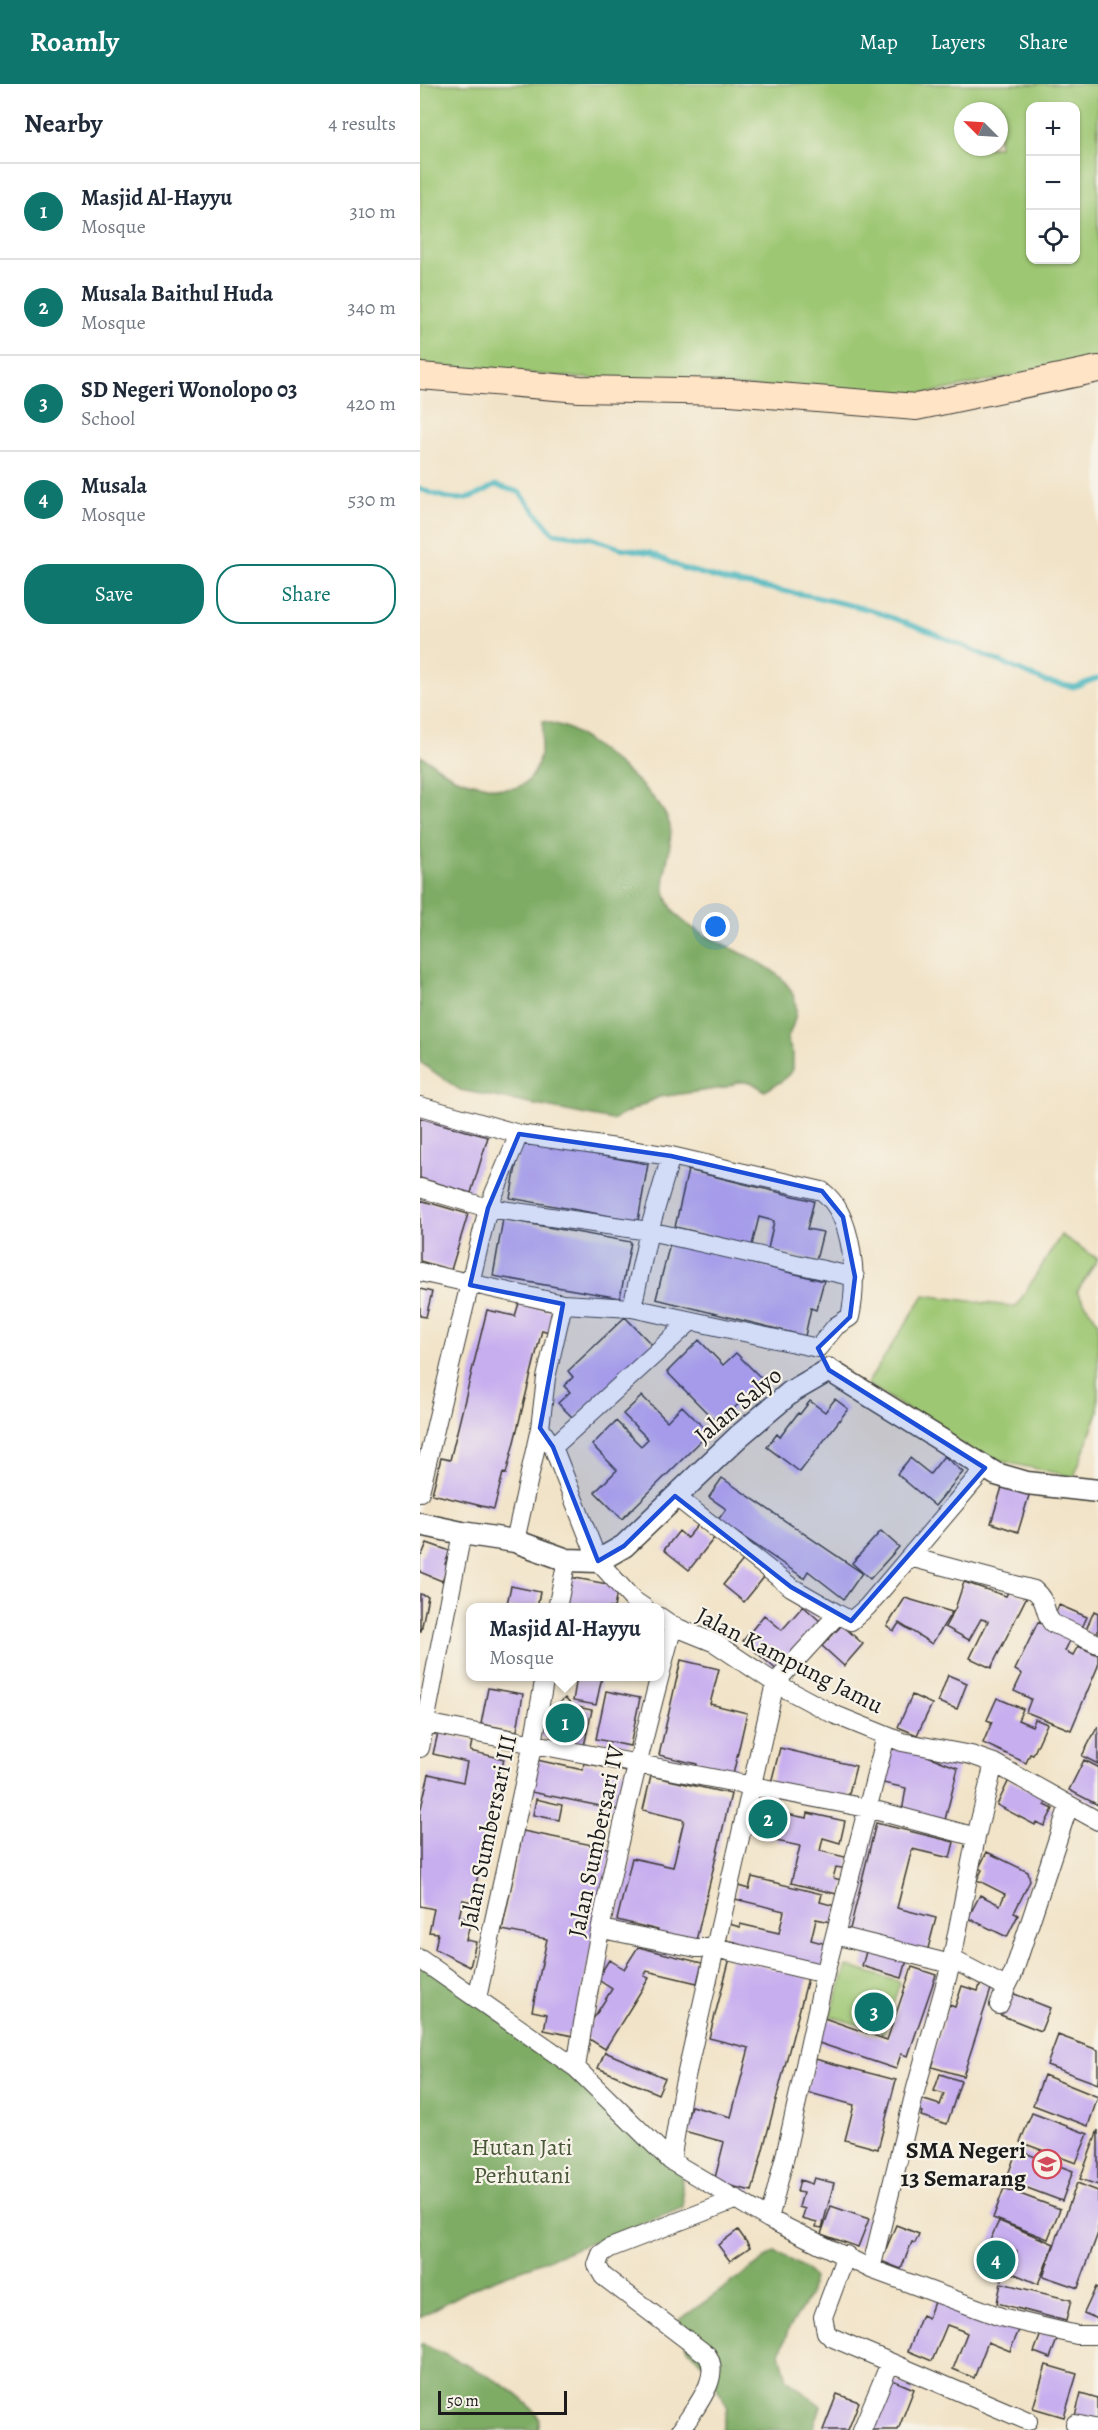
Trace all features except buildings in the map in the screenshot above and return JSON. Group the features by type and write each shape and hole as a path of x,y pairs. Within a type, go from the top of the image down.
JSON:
{"main road":[{"path":"420,376 580,389 730,392 916,406 1098,369"}],"street":[{"path":"420,1106 519,1134 671,1156 822,1191 832,1199 843,1217 855,1277 855,1296 850,1317 836,1326 818,1348"},
{"path":"420,1491 488,1208 519,1134"},
{"path":"632,1308 649,1231 671,1156"},
{"path":"420,1188 488,1208 649,1231 855,1277"},
{"path":"420,1272 563,1304 632,1308 818,1348"},
{"path":"515,1540 540,1428 546,1378 563,1304"},
{"path":"553,1447 691,1321"},
{"path":"818,1348 829,1370 985,1468 1027,1483 1098,1491"},
{"name":"Jalan Salyo","path":"598,1561 624,1546 675,1496 791,1392 829,1370"},
{"path":"540,1428 553,1447 598,1561 638,1603"},
{"path":"675,1496 791,1587 851,1621 867,1607 985,1468"},
{"path":"420,1524 462,1533 515,1540 567,1560 598,1561"},
{"path":"420,1748 422,1722 462,1533"},
{"path":"910,1557 1035,1590 1044,1598 1048,1617 1052,1623 1098,1644"},
{"path":"558,1603 567,1560"},
{"path":"671,2161 682,2094 775,1683 838,1614"},
{"name":"Jalan Kampung Jamu","path":"666,1622 715,1643 775,1683 833,1714 902,1742 971,1755 994,1763 1098,1821"},
{"name":"Jalan Sumbersari III","path":"477,1998 533,1743 544,1681"},
{"name":"Jalan Sumbersari IV","path":"576,2068 584,2013 654,1681"},
{"path":"422,1722 636,1764 753,1784 867,1808 976,1838"},
{"path":"769,2218 786,2152 825,1974 886,1736"},
{"path":"871,2269 916,2088 951,1962 994,1763"},
{"path":"835,1935 951,1962 1007,1988 1069,1805"},
{"path":"602,1929 696,1948 715,1948 825,1974"},
{"path":"420,1959 576,2068 671,2161 769,2218 871,2269 1001,2317 1077,2335 1098,2336"},
{"path":"681,2430 705,2390 712,2372 712,2362 707,2355 603,2276 597,2265 601,2254 610,2248 737,2199"},
{"path":"846,2255 823,2317 826,2332 831,2337 1028,2421"},
{"path":"862,2430 890,2363"},
{"path":"1075,2424 1098,2429"}],"highlighted area":[{"path":"519,1134 671,1156 822,1191 843,1217 855,1277 850,1317 818,1348 829,1370 985,1468 851,1621 791,1587 675,1496 624,1546 598,1561 553,1447 540,1428 563,1304 470,1285 488,1208"}],"green space":[{"path":"420,84 1098,84 1098,359 915,396 580,378 420,365"},
{"path":"543,721 556,724 581,736 611,758 642,786 665,814 670,826 671,838 664,881 665,892 676,914 689,926 765,966 781,978 792,992 796,1013 787,1040 793,1054 793,1070 782,1081 765,1091 751,1082 738,1082 724,1088 659,1097 612,1120 460,1090 420,1062 420,756 459,779 501,789 515,788 525,783 538,764"},
{"path":"1061,1235 1098,1259 1077,1292 1098,1322 1098,1412 1074,1477 982,1457 867,1384 924,1295 1016,1307"},
{"name":"Hutan Jati Perhutani","path":"420,1951 453,1968 681,2163 683,2208 477,2286 420,2317"},
{"path":"847,1966 900,1982 884,2033 830,2016"},
{"path":"775,2252 806,2269 813,2278 809,2297 789,2328 780,2353 787,2379 821,2406 813,2430 722,2430 728,2408 705,2366 686,2346 679,2320"},
{"path":"420,2343 486,2375 518,2395 540,2420 538,2430 420,2430"}],"waterway":[{"path":"420,489 458,499 475,496 495,485 519,492 553,533 592,538 620,548 651,553 682,568 727,581 811,596 871,610 928,631 1047,682 1074,687 1098,678"}],"place":[{"name":"Masjid Al-Hayyu","path":"565,1723"},
{"name":"Musala Baithul Huda","path":"768,1819"},
{"name":"SD Negeri Wonolopo 03","path":"874,2012"},
{"name":"SMA Negeri 13 Semarang","path":"1047,2164"},
{"name":"Musala","path":"996,2260"}]}
